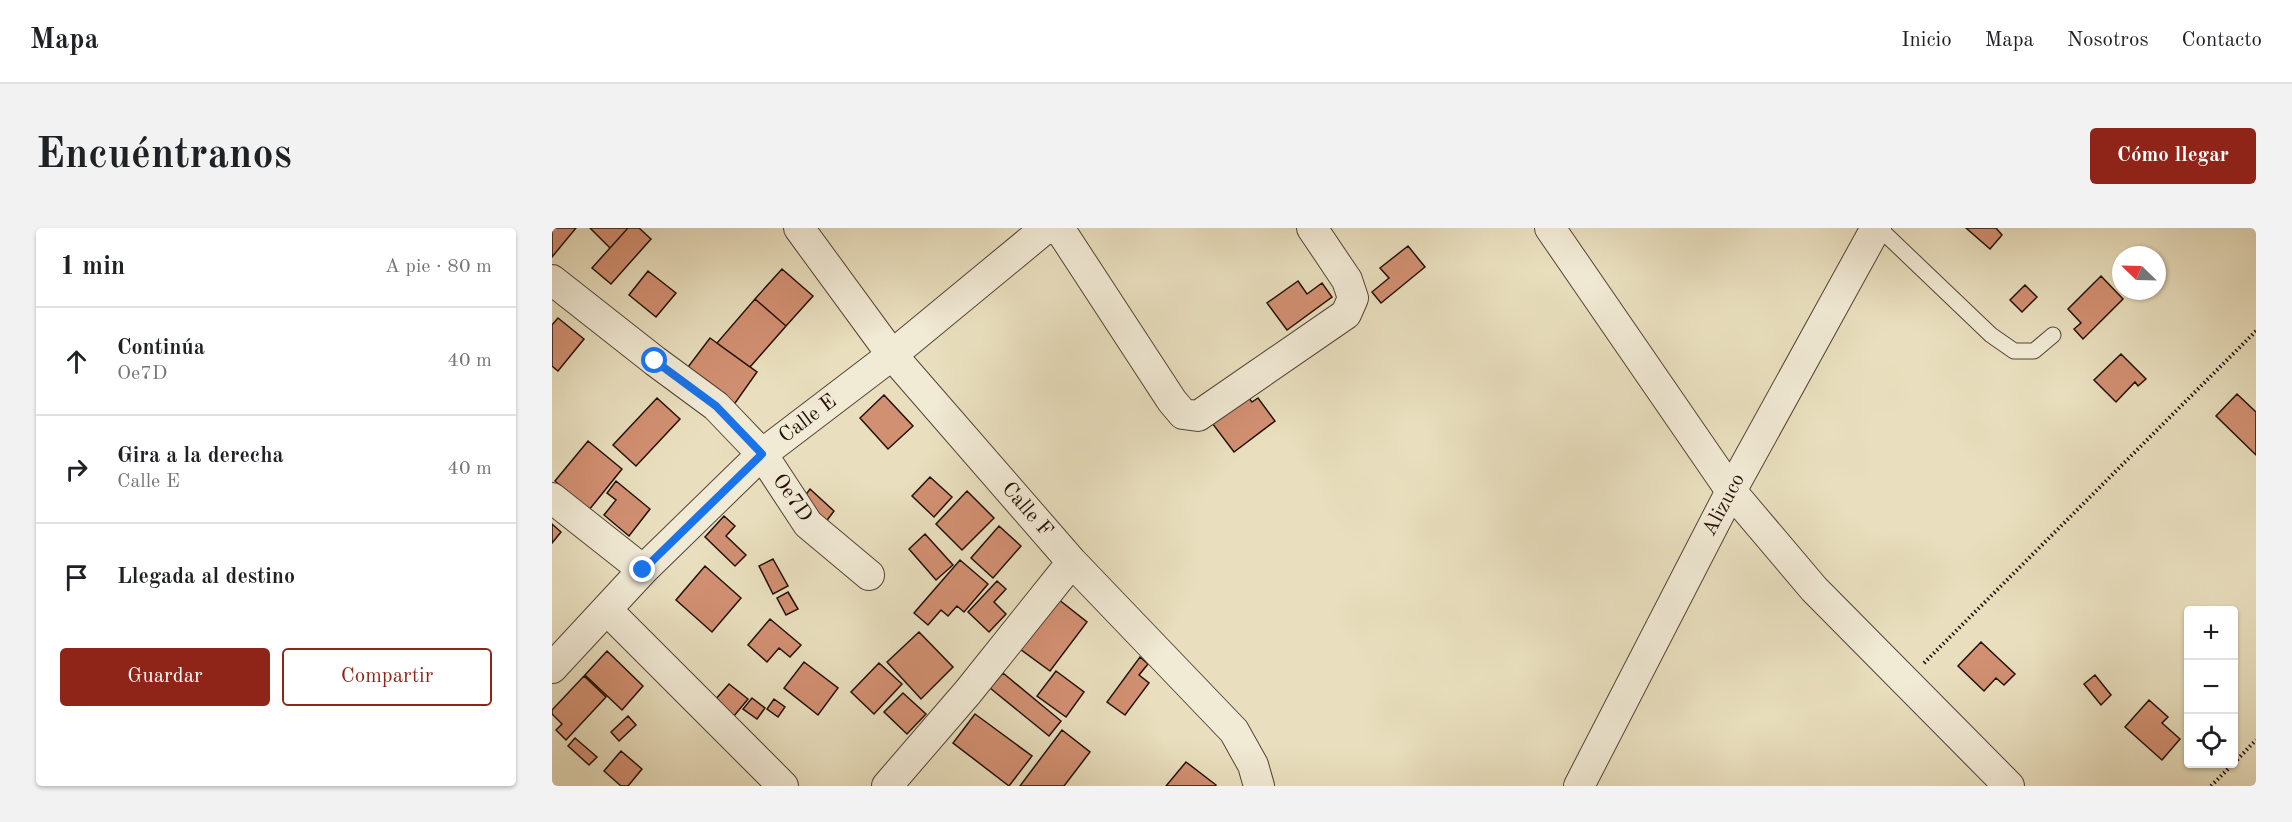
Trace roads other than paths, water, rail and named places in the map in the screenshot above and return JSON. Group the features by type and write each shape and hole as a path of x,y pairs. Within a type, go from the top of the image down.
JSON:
{"street":[{"name":"Calle F","path":"799,228 892,354 1072,562 1234,731 1254,765 1259,786"},
{"name":"Calle E","path":"552,669 643,570 762,454 892,354 1046,228"},
{"path":"1059,228 1172,401 1183,414 1198,416 1346,314 1353,298 1347,280 1312,228"},
{"path":"1550,228 1731,491 1815,589 2009,786"},
{"name":"Alizuco","path":"1590,781 1731,491 1878,228"},
{"name":"Oe7D","path":"552,280 716,406 762,454 808,524 869,575"},
{"path":"552,498 643,570"},
{"path":"887,786 968,692 1072,562"},
{"path":"607,610 783,786"}],"lane":[{"path":"1878,228 1991,334 2013,351 2034,351 2053,334"}]}
